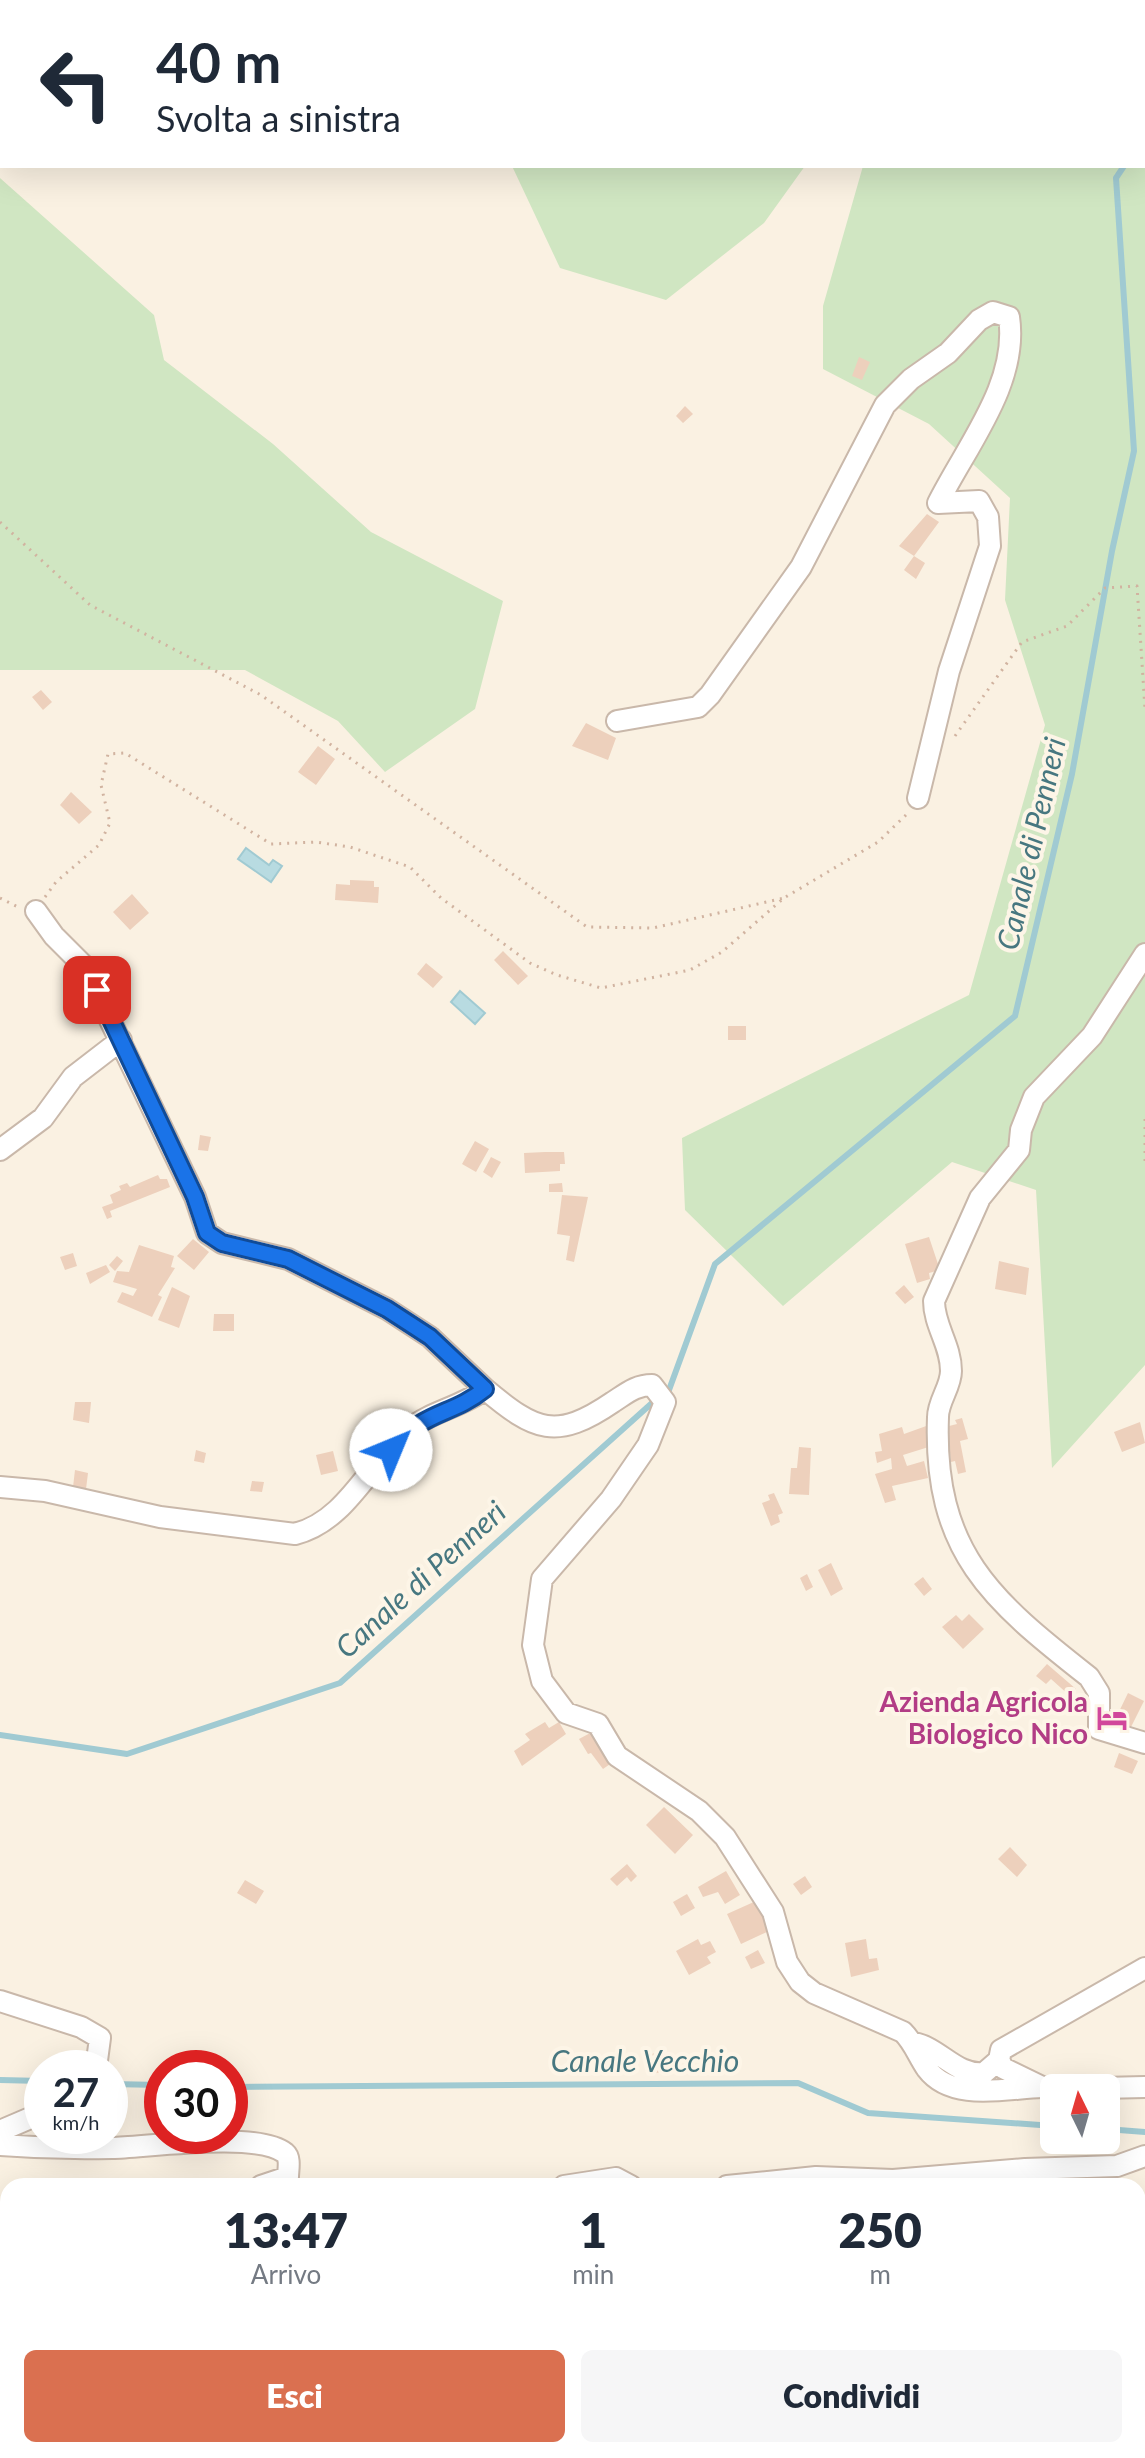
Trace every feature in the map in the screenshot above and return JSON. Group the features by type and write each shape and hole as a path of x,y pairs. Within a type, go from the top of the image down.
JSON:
{"street":[{"path":"617,721 698,707 710,695 801,567 885,405 911,379 948,353 979,320 993,312 1009,317 1012,338 1006,373 938,503 979,501 988,517 990,546 949,671 918,798"},
{"path":"36,911 54,936 84,966 195,1197 207,1233 222,1243 288,1259 387,1309 430,1337 522,1420 542,1427 572,1424 593,1416 639,1385 652,1385 665,1402 648,1445 611,1499 542,1579 533,1645 542,1681 566,1713 598,1724 617,1756 699,1811 725,1837 773,1912 787,1962 800,1982 814,1993 903,2032 914,2043 928,2070 960,2090 1040,2088"},
{"path":"1145,954 1092,1036 1034,1097 1021,1130 1019,1150 980,1198 934,1301 934,1316 951,1358 951,1377 937,1415 940,1486 967,1555 998,1602 1089,1677 1099,1693 1099,1729 1145,1743"},
{"path":"0,1150 43,1118 73,1077 121,1040"},
{"path":"0,1487 45,1491 160,1517 295,1534 315,1529 361,1486 406,1432 425,1417 474,1398 485,1389"},
{"path":"914,2043 974,2074 984,2073 999,2060 1001,2050 1145,1968"},
{"path":"0,2001 81,2027 100,2038 98,2050"},
{"path":"999,2060 1003,2068 1040,2084"},
{"path":"1120,2088 1145,2087"},
{"path":"0,2131 24,2121"},
{"path":"0,2145 117,2148 218,2141 258,2144 284,2152 288,2158 288,2177 285,2178"},
{"path":"917,2178 1025,2169 1117,2166 1145,2156"},
{"path":"806,2178 842,2178"}],"path":[{"path":"0,522 90,605 261,695 587,927 653,928 784,898"},
{"path":"951,741 1022,642 1067,626 1105,588 1137,586 1145,709"},
{"path":"0,898 9,904 36,911 56,882 99,845 110,823 101,785 108,754 125,753 271,844 316,842 350,847 410,867 441,898 530,963 601,988 690,970 722,952 784,898 878,842 918,798"},
{"path":"1145,1119 1145,1161"}],"green space":[{"path":"513,168 804,168 764,223 666,300 560,268"},
{"path":"862,168 1145,168 1145,1365 1052,1468 1036,1190 952,1162 783,1306 685,1210 682,1138 969,995 1045,725 1005,600 1010,498 929,424 823,369 823,306"},
{"path":"0,178 154,315 164,360 273,444 371,532 503,601 475,709 385,772 338,721 245,670 0,670"}],"water":[{"path":"246,848 269,865 273,860 282,866 271,882 238,859"},
{"path":"460,991 485,1013 475,1024 451,1002"}],"building":[{"path":"859,357 870,362 862,380 852,376"},
{"path":"685,406 693,414 683,423 676,416"},
{"path":"927,514 939,522 914,556 899,546"},
{"path":"914,556 925,563 916,579 904,570"},
{"path":"41,690 52,702 43,710 32,697"},
{"path":"586,723 616,738 608,760 572,746"},
{"path":"318,746 335,759 316,785 298,772"},
{"path":"71,792 92,812 79,824 60,805"},
{"path":"350,880 374,881 374,887 379,887 378,903 335,900 336,884 350,885"},
{"path":"132,894 149,913 130,930 113,912"},
{"path":"503,951 528,976 518,985 494,960"},
{"path":"426,963 443,977 433,988 417,974"},
{"path":"728,1026 746,1026 746,1040 728,1040"},
{"path":"200,1135 211,1137 208,1151 198,1150"},
{"path":"475,1141 489,1149 476,1172 462,1164"},
{"path":"564,1152 565,1164 560,1164 560,1171 525,1173 524,1153"},
{"path":"491,1157 501,1162 492,1178 483,1172"},
{"path":"158,1175 160,1179 167,1179 170,1187 110,1211 112,1217 107,1219 102,1207 113,1203 110,1195 121,1190 119,1186 127,1183 130,1187"},
{"path":"562,1183 563,1192 549,1192 549,1184"},
{"path":"562,1195 588,1197 574,1262 566,1260 570,1236 557,1234"},
{"path":"929,1237 940,1270 929,1273 930,1279 917,1283 905,1244"},
{"path":"193,1239 209,1252 194,1270 177,1256"},
{"path":"139,1245 174,1256 171,1267 175,1268 158,1295 162,1297 152,1317 117,1302 122,1292 133,1296 137,1289 113,1282 117,1271 129,1272"},
{"path":"73,1253 77,1266 65,1270 60,1257"},
{"path":"117,1256 123,1261 115,1271 109,1265"},
{"path":"999,1261 1029,1268 1026,1295 995,1289"},
{"path":"106,1265 110,1272 90,1284 86,1273"},
{"path":"904,1285 914,1297 905,1304 895,1293"},
{"path":"172,1287 190,1296 179,1328 158,1320"},
{"path":"214,1314 234,1314 234,1331 213,1331"},
{"path":"75,1402 91,1402 89,1423 73,1420"},
{"path":"962,1418 968,1439 960,1441 966,1472 958,1474 950,1453 946,1455 941,1428 957,1424 955,1420"},
{"path":"1140,1422 1145,1443 1122,1452 1114,1432"},
{"path":"929,1425 935,1445 903,1455 907,1466 924,1461 928,1478 892,1486 896,1500 885,1503 875,1474 892,1469 891,1458 877,1463 875,1452 882,1451 879,1434 902,1427 904,1434"},
{"path":"366,1437 369,1449 358,1452 354,1441"},
{"path":"799,1447 811,1448 809,1495 789,1494 791,1468 797,1468"},
{"path":"196,1450 206,1453 204,1463 194,1461"},
{"path":"333,1451 338,1471 321,1475 316,1455"},
{"path":"75,1470 88,1473 86,1489 73,1487"},
{"path":"252,1481 264,1482 262,1492 250,1491"},
{"path":"774,1493 783,1513 778,1515 780,1522 771,1526 762,1503 770,1500 768,1495"},
{"path":"831,1563 843,1589 831,1596 818,1570"},
{"path":"807,1574 813,1587 806,1591 800,1578"},
{"path":"923,1577 932,1589 924,1596 914,1584"},
{"path":"969,1614 984,1629 963,1649 942,1627 956,1615 962,1621"},
{"path":"1047,1664 1076,1689 1070,1696 1051,1679 1046,1684 1036,1676"},
{"path":"1128,1693 1144,1701 1128,1733 1112,1726"},
{"path":"545,1722 549,1728 559,1722 566,1734 522,1766 514,1751 530,1740 525,1734"},
{"path":"594,1731 613,1762 603,1769 579,1739"},
{"path":"1119,1753 1138,1761 1132,1774 1114,1767"},
{"path":"664,1807 693,1835 675,1854 646,1825"},
{"path":"1010,1847 1027,1865 1017,1877 998,1859"},
{"path":"627,1864 637,1876 631,1882 627,1877 617,1886 610,1879"},
{"path":"726,1871 740,1895 725,1904 718,1892 703,1897 698,1887"},
{"path":"805,1876 812,1887 801,1895 793,1884"},
{"path":"245,1880 264,1891 256,1904 237,1893"},
{"path":"687,1894 695,1908 681,1916 673,1902"},
{"path":"756,1901 769,1931 741,1944 727,1914"},
{"path":"698,1939 701,1945 710,1941 716,1952 707,1957 711,1963 689,1975 676,1951"},
{"path":"866,1939 869,1959 877,1958 879,1970 851,1977 845,1943"},
{"path":"758,1950 765,1963 751,1969 745,1957"},
{"path":"655,2053 661,2072 652,2074 646,2056"}],"waterway":[{"name":"Canale di Penneri","path":"669,1390 715,1264 1015,1016 1072,774 1112,551 1134,451 1116,178 1123,168"},
{"name":"Canale di Penneri","path":"0,1735 127,1754 340,1683 652,1403"},
{"name":"Canale Vecchio","path":"0,2080 24,2081"},
{"name":"Canale Vecchio","path":"248,2087 798,2083 868,2113 1040,2125"},
{"name":"Canale Vecchio","path":"128,2084 144,2085"},
{"name":"Canale Vecchio","path":"1120,2130 1145,2132"}],"place":[{"name":"Azienda Agricola Biologico Nico","path":"1112,1718"}],"route":[{"path":"97,990 195,1197 207,1233 222,1243 288,1259 387,1309 430,1337 485,1389 474,1398 425,1417 406,1432 391,1450"}]}
